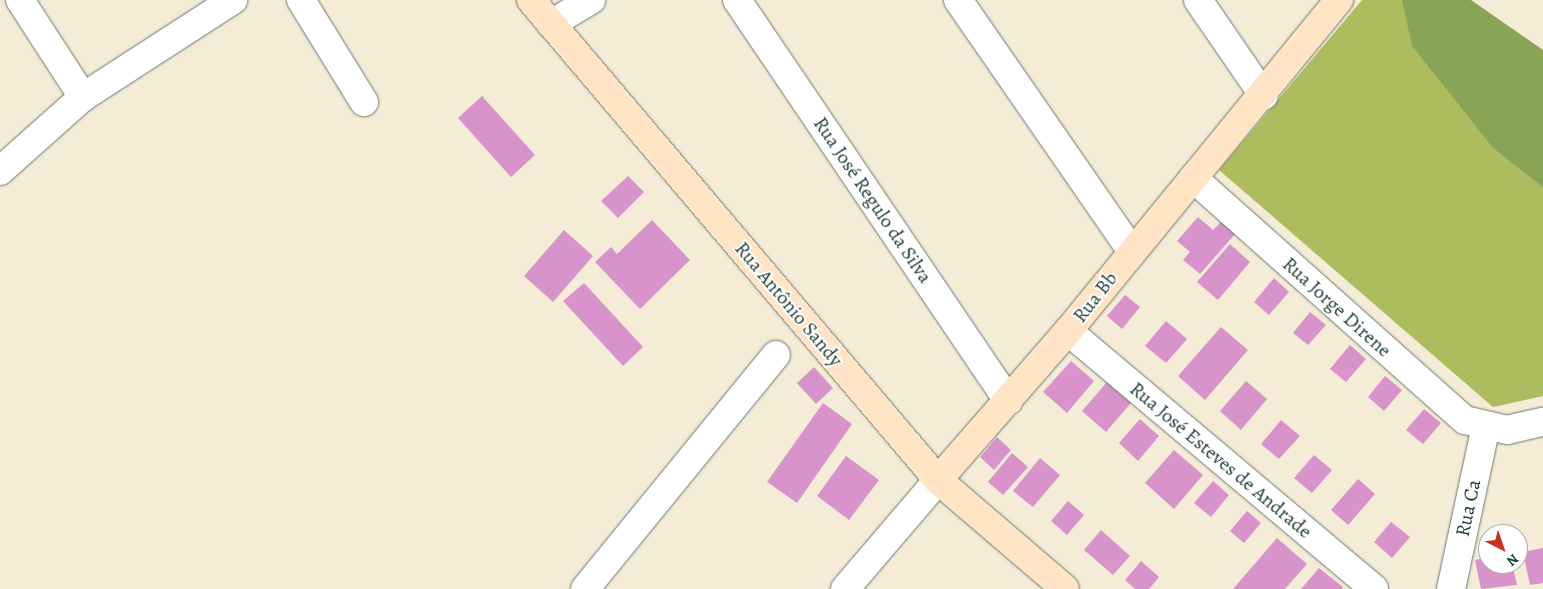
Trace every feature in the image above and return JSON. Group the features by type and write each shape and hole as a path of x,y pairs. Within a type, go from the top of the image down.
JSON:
{"street":[{"path":"20,0 84,97"},
{"path":"0,171 84,97 232,0"},
{"path":"301,0 364,102"},
{"name":"Rua Antônio Sandy","path":"531,0 938,480 1065,589"},
{"path":"552,24 591,0"},
{"name":"Rua José Regulo da Silva","path":"737,0 1008,401"},
{"path":"958,0 1131,250"},
{"path":"1198,0 1264,96"},
{"name":"Rua Bb","path":"845,589 1068,331 1131,250 1264,96 1339,0"},
{"name":"Rua Jorge Direne","path":"1194,178 1465,420 1507,430 1543,422"},
{"name":"Rua José Esteves de Andrade","path":"1068,331 1374,589"},
{"path":"585,589 776,355"},
{"name":"Rua Ca","path":"1450,589 1486,426"}],"green space":[{"path":"1362,0 1402,0 1494,149 1543,188 1543,396 1493,407 1219,170"},
{"path":"1402,0 1471,0 1543,50 1543,188 1494,149 1412,46"}],"building":[{"path":"482,96 535,155 511,177 458,118"},
{"path":"628,176 644,192 618,218 601,201"},
{"path":"1198,217 1213,230 1221,222 1235,234 1200,274 1183,260 1190,252 1177,241"},
{"path":"652,220 690,260 640,309 595,262 611,247 617,254"},
{"path":"564,230 593,256 553,302 524,276"},
{"path":"1230,244 1250,262 1218,300 1197,282"},
{"path":"1274,278 1289,292 1269,315 1254,302"},
{"path":"584,283 643,347 623,366 563,301"},
{"path":"1125,295 1140,307 1122,329 1107,316"},
{"path":"1310,312 1326,325 1308,345 1293,333"},
{"path":"1166,321 1187,339 1166,363 1145,346"},
{"path":"1221,327 1248,350 1205,400 1178,376"},
{"path":"1350,345 1366,359 1346,382 1330,369"},
{"path":"1071,361 1094,381 1067,413 1043,392"},
{"path":"814,367 833,388 816,404 797,383"},
{"path":"1385,376 1402,390 1384,411 1368,397"},
{"path":"1246,381 1267,399 1241,430 1220,411"},
{"path":"1107,382 1131,403 1106,432 1082,411"},
{"path":"823,403 852,424 797,503 767,482"},
{"path":"1424,409 1441,423 1423,444 1406,430"},
{"path":"1140,419 1159,436 1138,461 1119,443"},
{"path":"1281,420 1300,436 1279,459 1261,444"},
{"path":"997,437 1011,450 994,470 980,457"},
{"path":"1174,450 1203,475 1174,509 1145,483"},
{"path":"1012,453 1028,467 1003,495 988,482"},
{"path":"1314,455 1332,470 1312,493 1294,478"},
{"path":"846,456 879,480 849,520 817,496"},
{"path":"1040,458 1060,475 1033,507 1013,491"},
{"path":"1358,479 1375,494 1348,525 1331,510"},
{"path":"1213,481 1229,495 1211,517 1194,503"},
{"path":"1068,501 1084,515 1067,535 1051,521"},
{"path":"1247,511 1261,523 1244,543 1230,531"},
{"path":"1391,522 1410,537 1392,558 1374,542"},
{"path":"1101,530 1130,556 1113,575 1084,550"},
{"path":"1277,538 1307,564 1285,589 1233,589"},
{"path":"1543,548 1543,583 1530,585 1528,574 1528,551"},
{"path":"1478,559 1478,574 1514,574 1517,585 1481,589 1475,560"},
{"path":"1141,561 1159,577 1149,589 1135,589 1125,580"},
{"path":"1319,568 1343,587 1342,589 1301,589"}]}
